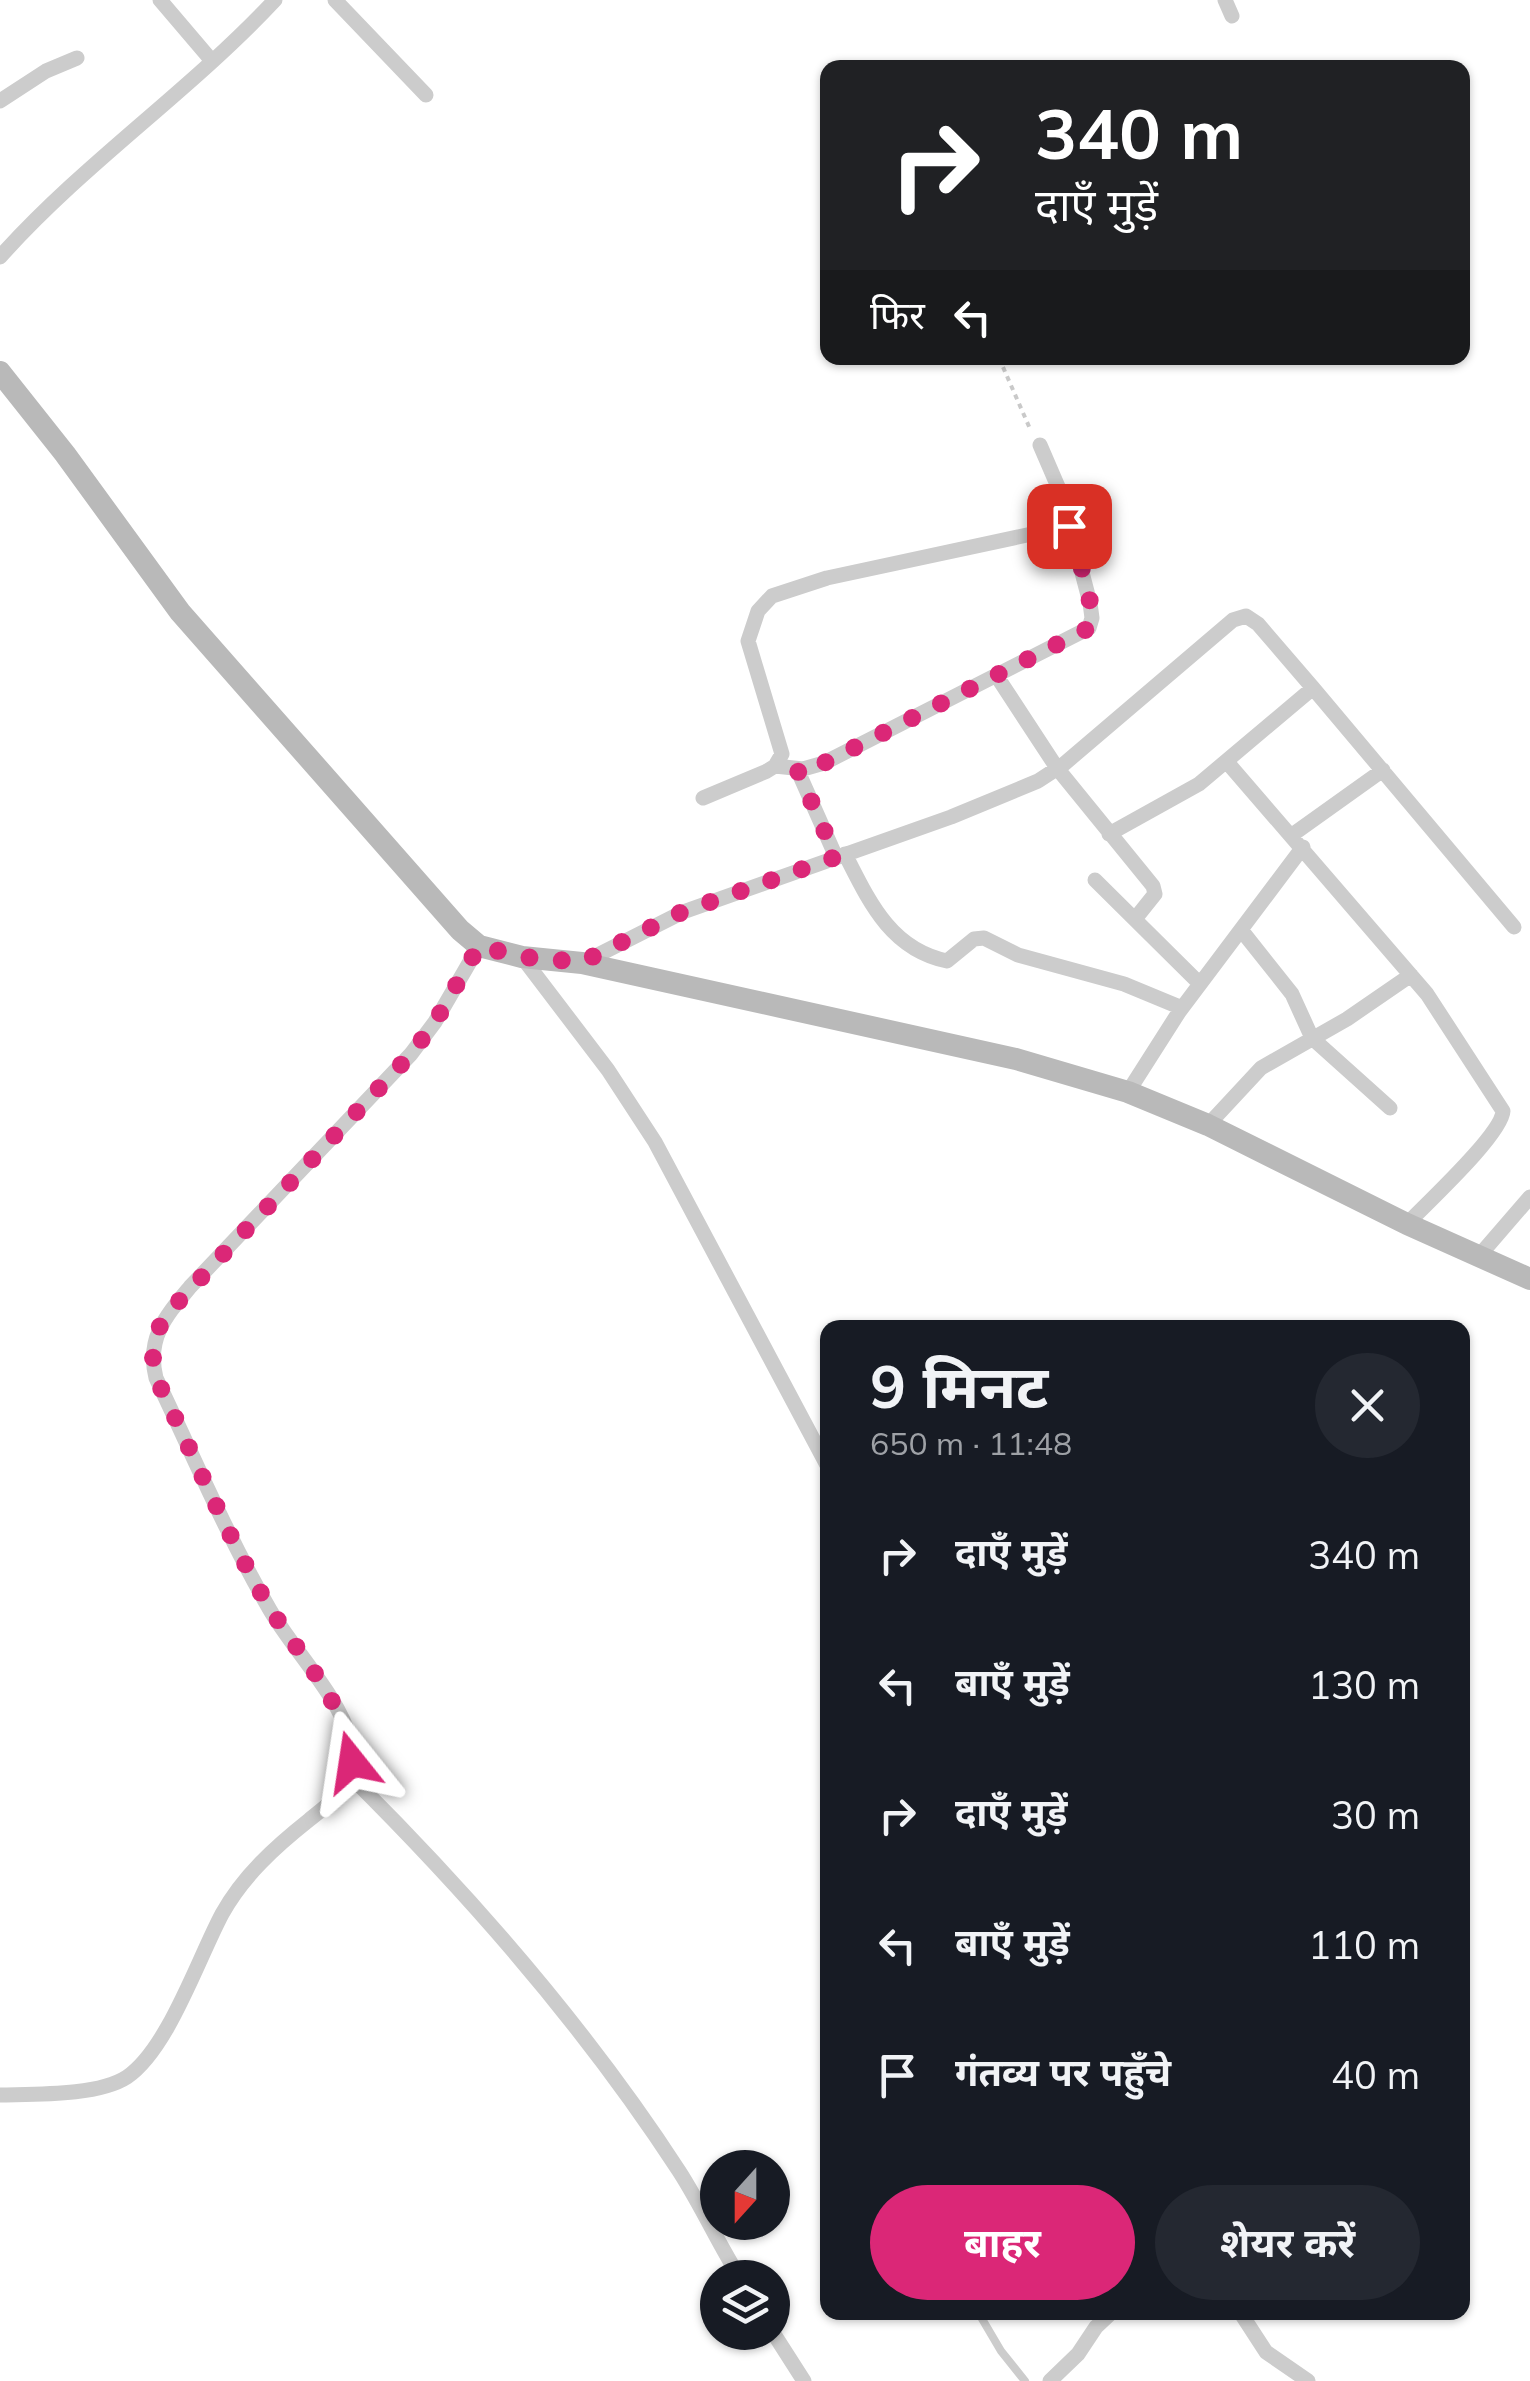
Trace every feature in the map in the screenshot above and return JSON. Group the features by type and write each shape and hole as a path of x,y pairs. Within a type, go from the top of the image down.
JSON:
{"street":[{"path":"160,0 212,61"},
{"path":"0,257 51,202 276,0"},
{"path":"335,0 426,95"},
{"path":"1224,0 1232,16"},
{"path":"0,102 46,71 77,58"},
{"path":"0,372 180,612 460,930 479,946 522,957 582,962 1016,1059 1128,1092 1208,1125 1530,1280"},
{"path":"704,798 775,766 797,769 824,763 1078,635 1092,623 1090,602 1054,474 1040,445"},
{"path":"775,766 782,746 748,640 758,611 772,596 828,578 1069,526"},
{"path":"582,962 682,912 1038,781 1240,616 1252,618 1258,624 1514,927"},
{"path":"996,675 1057,768 1155,890 1134,920"},
{"path":"1109,834 1176,798 1227,762 1313,688"},
{"path":"1227,762 1428,994 1500,1104 1504,1115 1488,1140 1407,1224"},
{"path":"797,769 840,855 885,926 910,946 947,962 974,938 984,938 1018,955 1110,980 1182,1008"},
{"path":"1128,1092 1182,1008 1242,931 1297,841 1383,770"},
{"path":"1095,880 1200,984"},
{"path":"1242,931 1292,994 1312,1038 1390,1108"},
{"path":"0,2095 95,2088 129,2076 160,2040 238,1888 261,1861 340,1796 350,1776 350,1739 340,1715 249,1572 156,1378 152,1346 165,1316 411,1054 435,1022 479,946"},
{"path":"522,957 608,1070 663,1154 820,1452"},
{"path":"1208,1125 1262,1068 1411,975"},
{"path":"1479,1256 1530,1197"},
{"path":"350,1776 454,1883 611,2075 680,2172 730,2260"},
{"path":"1050,2381 1078,2354 1103,2320"},
{"path":"1245,2320 1266,2352 1308,2381"},
{"path":"784,2350 804,2381"}],"lane":[{"path":"983,2320 1025,2381"}],"path":[{"path":"1001,365 1040,445"}],"route":[{"path":"352,1762 350,1739 340,1715 249,1572 156,1378 152,1346 165,1316 411,1054 435,1022 479,946 522,957 582,962 682,912 836,857 797,769 814,768 1089,628 1090,602 1069,526"}]}
